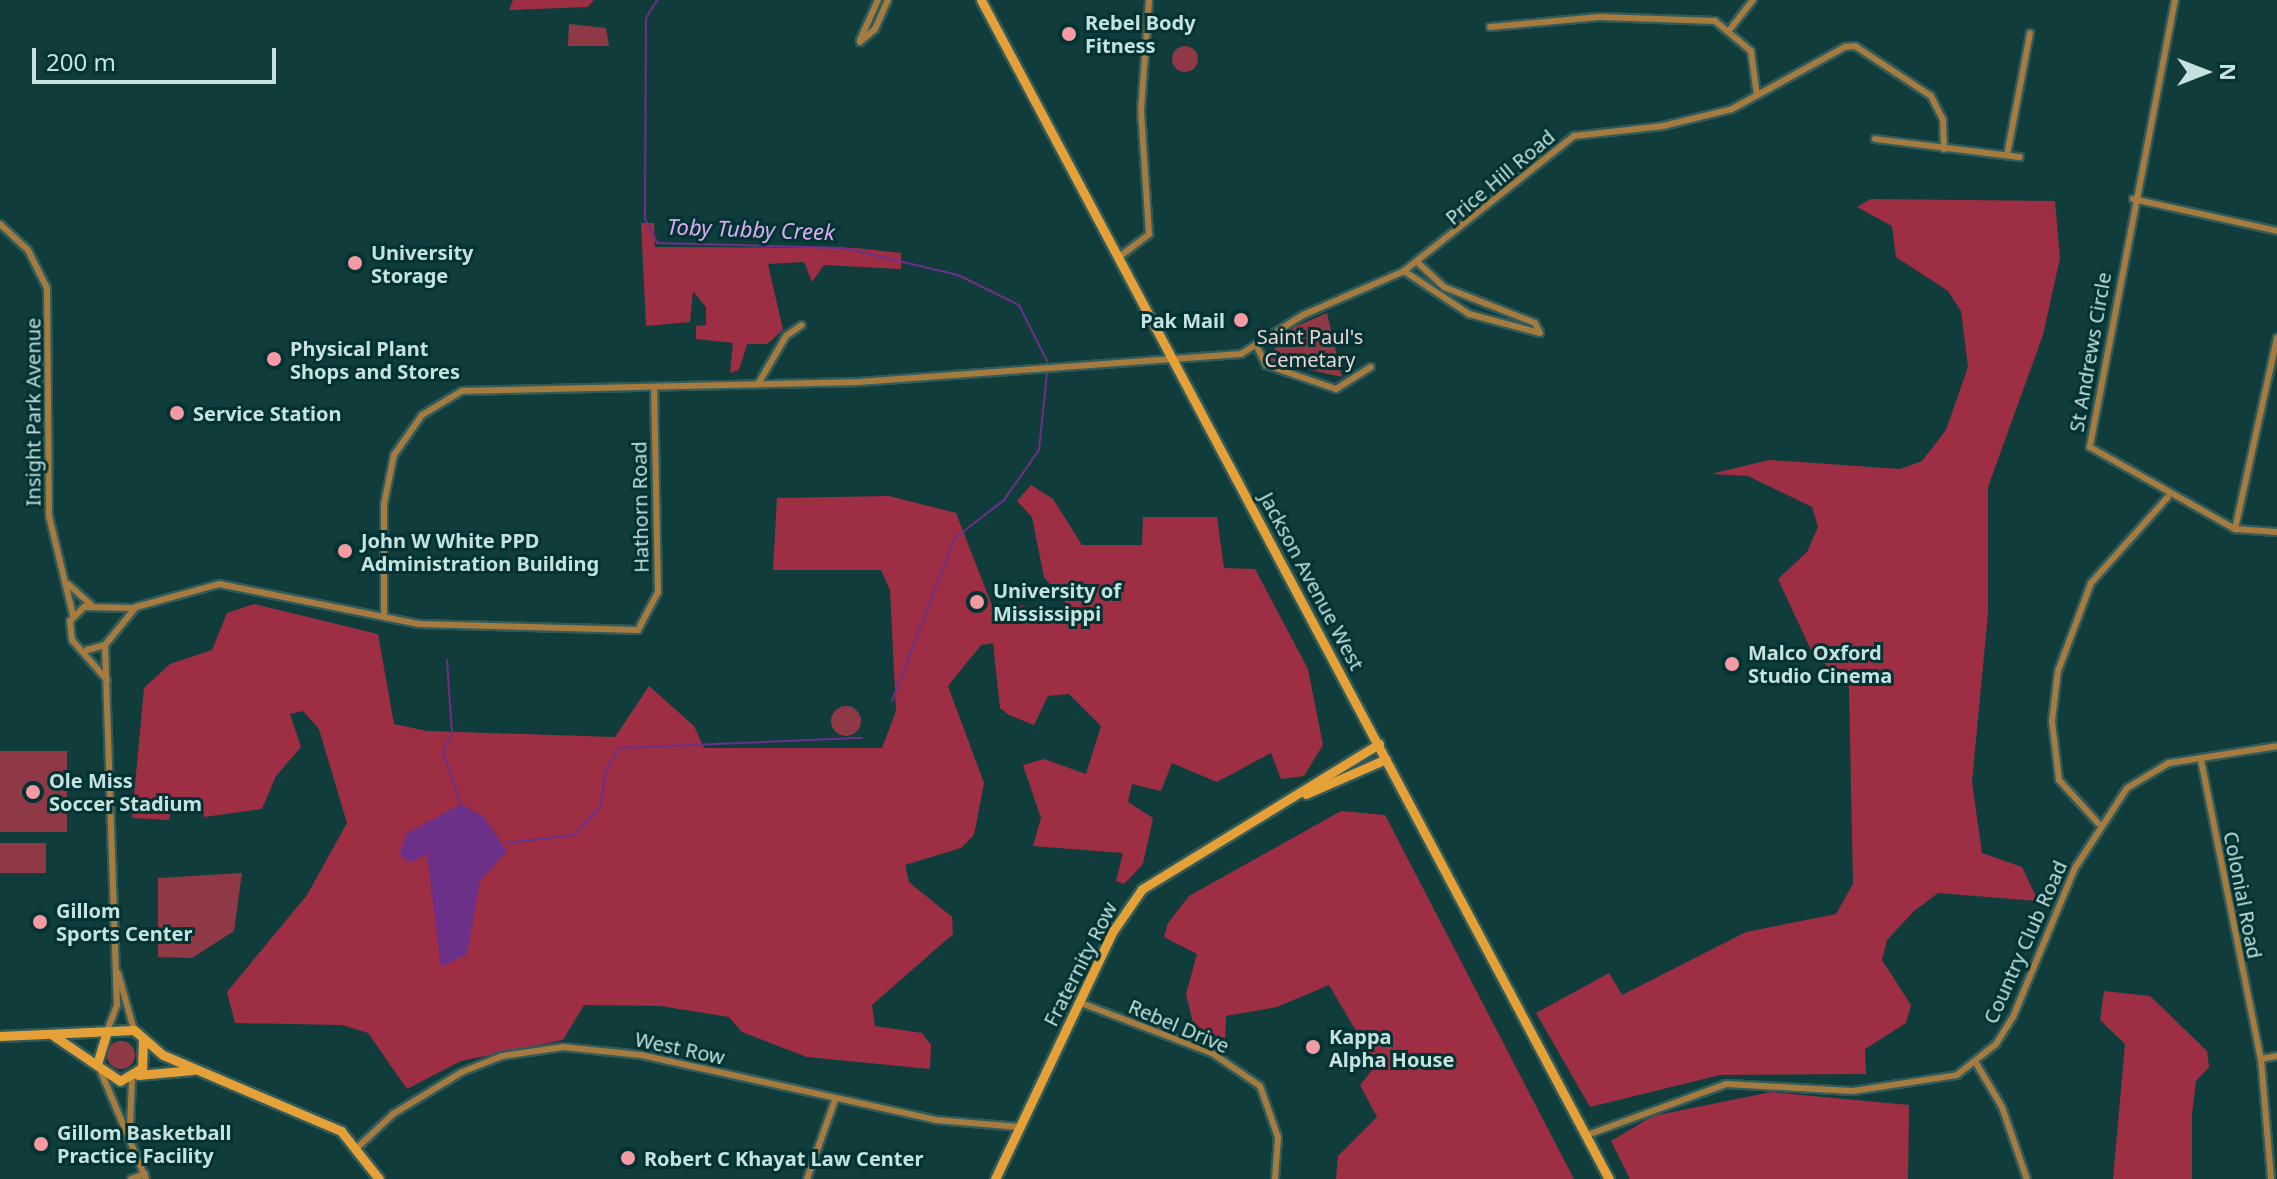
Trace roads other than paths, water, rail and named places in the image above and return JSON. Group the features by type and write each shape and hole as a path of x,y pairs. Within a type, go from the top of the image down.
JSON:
{"street":[{"path":"878,0 860,42 875,29 888,0"},
{"name":"Jackson Avenue West","path":"981,0 1609,1179"},
{"path":"1119,257 1149,234 1141,91 1149,0"},
{"path":"1731,28 1753,0"},
{"name":"St Andrews Circle","path":"2175,0 2133,199 2090,447 2168,497 2235,529"},
{"path":"1490,27 1632,17 1731,28 1751,51 1757,96"},
{"path":"2007,155 2030,33"},
{"name":"Price Hill Road","path":"1175,363 1258,349 1303,315 1404,271 1574,136 1680,123 1757,96 1855,46 1931,96 1943,120 1944,149"},
{"path":"1875,139 2020,157"},
{"path":"2133,199 2277,231"},
{"name":"Insight Park Avenue","path":"0,224 28,250 47,288 49,516 73,615"},
{"path":"1404,271 1469,314 1540,333 1535,323 1444,287 1417,262"},
{"path":"758,384 786,336 802,325"},
{"path":"2277,338 2235,529 2277,532"},
{"path":"1258,349 1266,365 1336,389 1371,367"},
{"path":"384,616 387,477 422,415 462,391 488,386 758,384 1175,363"},
{"name":"Hathorn Road","path":"91,605 104,610 136,607 200,585 232,583 384,616 456,628 638,630 658,592 654,387"},
{"path":"2098,823 2059,780 2052,721 2058,671 2091,583 2168,497"},
{"path":"66,581 91,605 73,615 69,634 87,650 107,681"},
{"name":"Hathorn Road","path":"107,1031 117,1005 105,645 113,627 136,607"},
{"path":"104,610 113,627"},
{"path":"87,650 105,645"},
{"name":"Fraternity Row","path":"995,1179 1081,1003 1142,889 1299,796 1379,744"},
{"name":"Country Club Road","path":"1587,1135 1726,1084 1896,1089 1936,1082 1976,1063 2013,1017 2098,823 2145,772 2277,746"},
{"name":"Fraternity Row","path":"1299,796 1386,759"},
{"name":"Colonial Road","path":"2201,760 2261,1059 2271,1179"},
{"name":"Hathorn Road","path":"115,962 134,1030"},
{"name":"Rebel Drive","path":"1081,1003 1212,1053 1260,1086 1278,1137 1275,1179"},
{"path":"0,1036 54,1036 134,1030 143,1041 197,1070 317,1117 358,1147 379,1179"},
{"path":"107,1031 99,1068 130,1127 146,1177 131,1179"},
{"path":"54,1036 99,1068 135,1077 197,1070"},
{"path":"130,1127 135,1077 143,1041"},
{"name":"West Row","path":"358,1147 430,1088 530,1050 615,1051 835,1100 1020,1127"},
{"path":"2261,1059 2277,1056"},
{"path":"1976,1063 2002,1107 2027,1179"},
{"path":"807,1179 835,1100"}],"waterway":[{"name":"Toby Tubby Creek","path":"657,0 646,18 645,219 657,243 844,248 958,275 1019,305 1047,361"},
{"name":"Toby Tubby Creek","path":"892,701 955,538 1004,500 1039,450 1047,373"},
{"path":"447,660 452,733 443,752 461,804"},
{"name":"Toby Tubby Creek","path":"507,843 574,835 601,806 605,773 619,748 862,738"}],"place":[{"name":"Rebel Body Fitness","path":"1069,34"},
{"name":"University Storage","path":"355,263"},
{"name":"Pak Mail","path":"1241,320"},
{"name":"Physical Plant Shops and Stores","path":"274,359"},
{"name":"Service Station","path":"177,413"},
{"name":"John W White PPD Administration Building","path":"345,551"},
{"name":"University of Mississippi","path":"977,602"},
{"name":"Malco Oxford Studio Cinema","path":"1732,664"},
{"name":"Ole Miss Soccer Stadium","path":"33,792"},
{"name":"Gillom Sports Center","path":"40,922"},
{"name":"Kappa Alpha House","path":"1313,1047"},
{"name":"Gillom Basketball Practice Facility","path":"41,1144"},
{"name":"Robert C Khayat Law Center","path":"628,1158"}],"park label":[{"name":"Saint Paul's Cemetary","path":"1310,348"}]}
